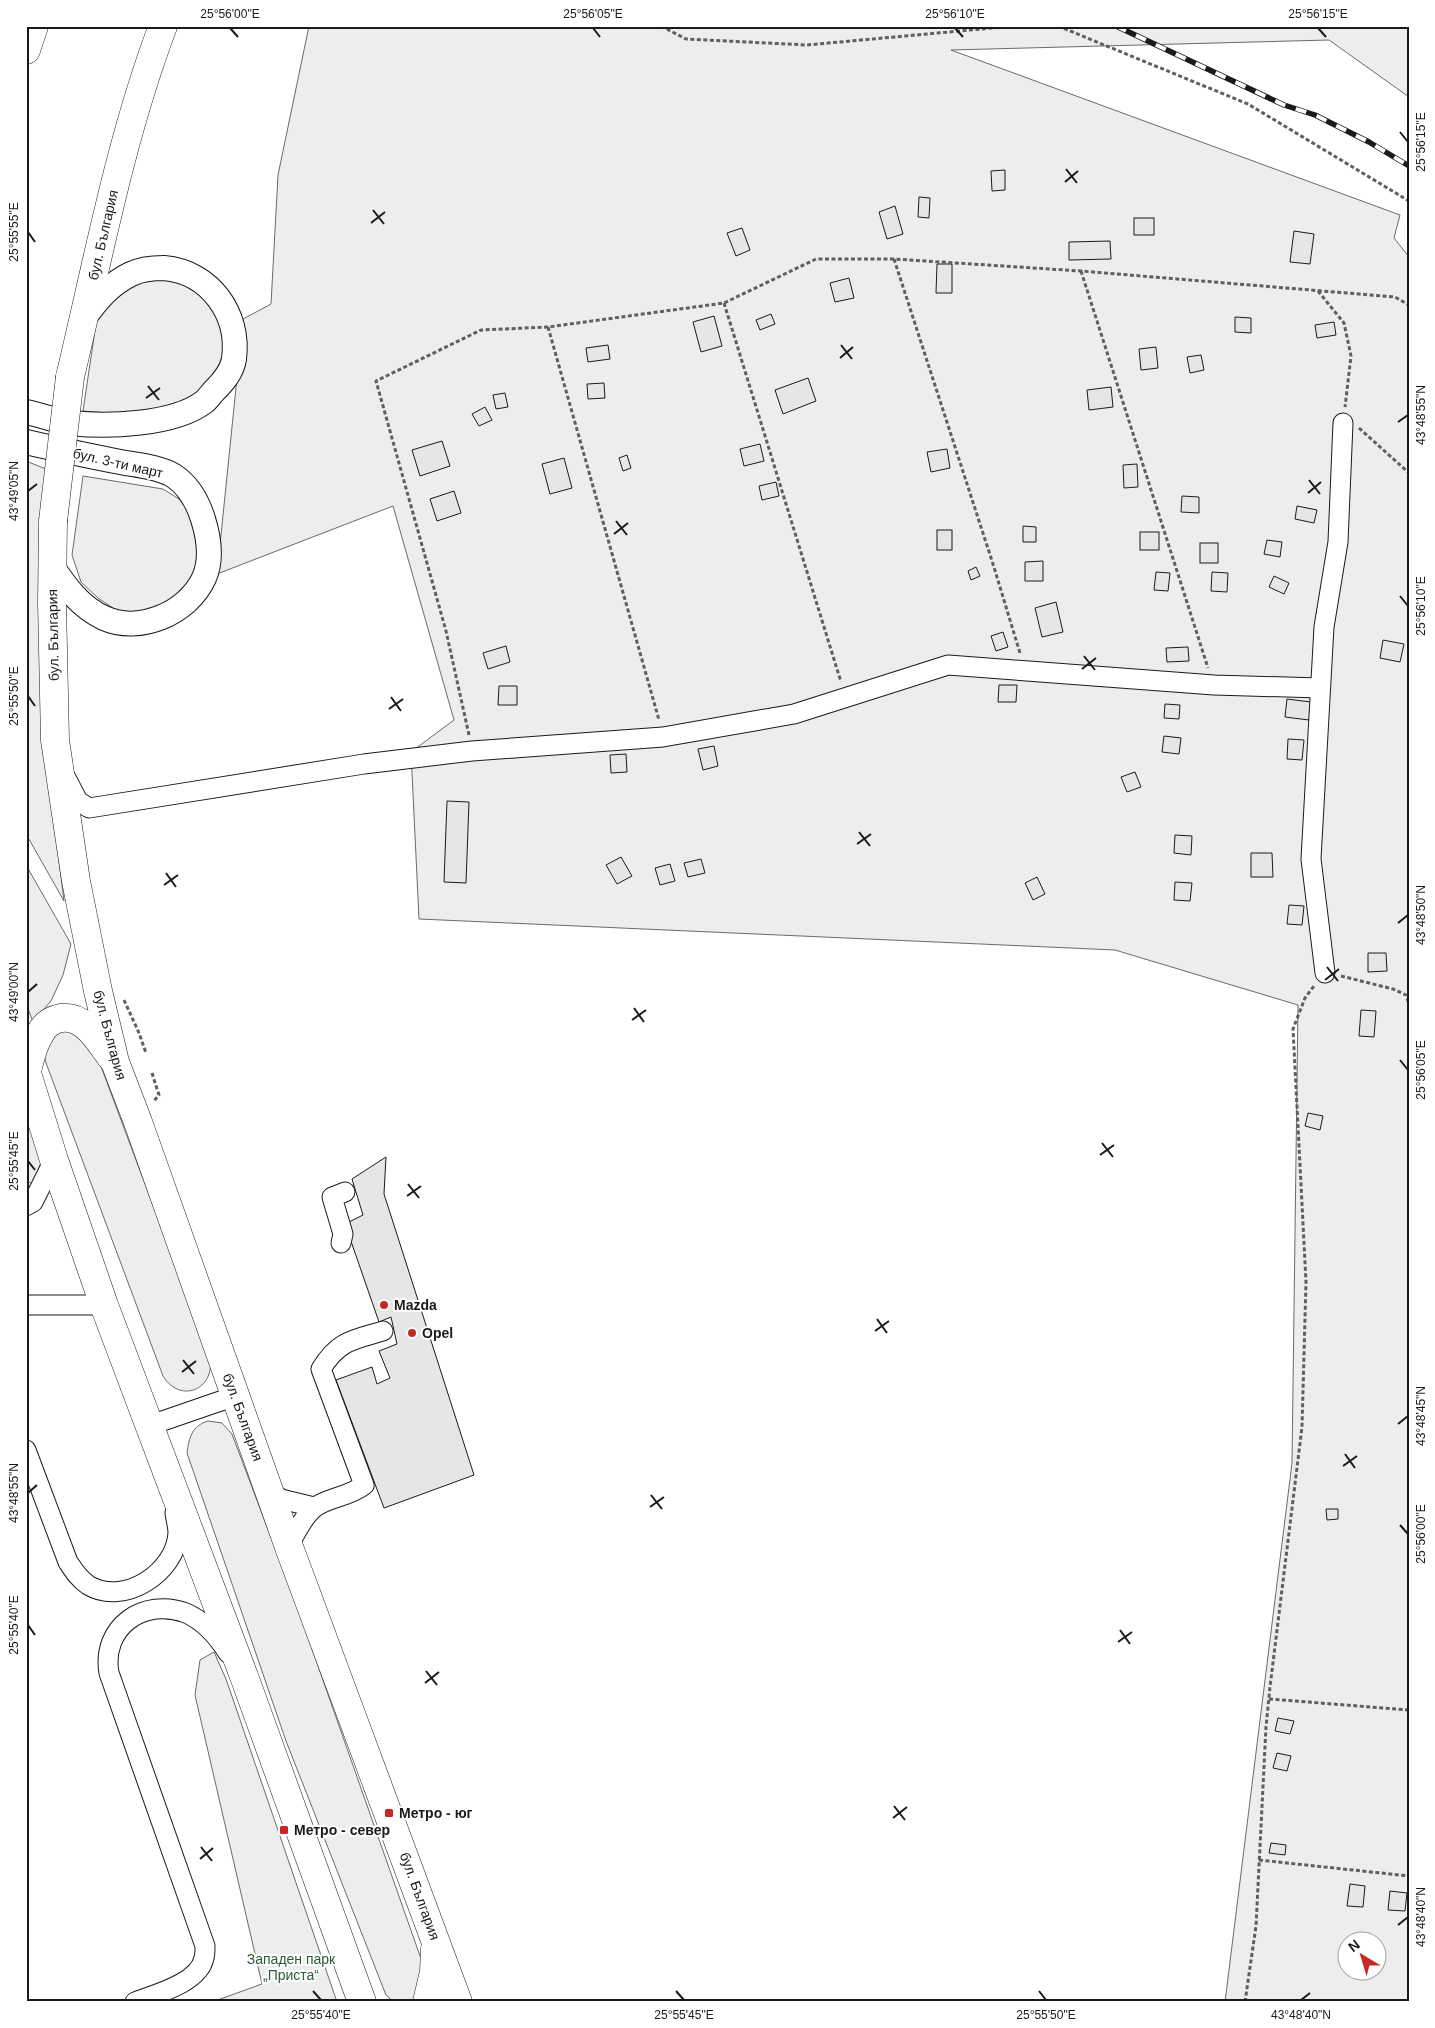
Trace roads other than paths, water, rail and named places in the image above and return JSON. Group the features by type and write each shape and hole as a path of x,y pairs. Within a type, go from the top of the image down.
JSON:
{"highway":[{"path":"26,50 34,26"},
{"name":"бул. България","path":"163,26 146,70 108,212 70,377 53,521 51,565 55,740 72,850 98,990 115,1062 268,1490 458,2002"},
{"path":"115,1062 89,1029 78,1020 68,1018 57,1019 47,1024 40,1032 26,1070 54,1160 104,1305 148,1426 245,1679 359,1992 377,2002"},
{"path":"427,2002 434,1972 435,1937"}],"main road":[{"path":"26,412 70,423 134,422 164,418 184,412 203,402 226,379 234,361 235,338 230,317 221,300 210,288 194,276 176,269 153,268 132,274 113,285 100,297 84,318"},
{"name":"бул. 3-ти март","path":"26,442 151,468 173,476 190,491 200,510 208,535 209,556 204,578 192,596 173,612 149,621 125,623 105,618 84,606 66,587 51,565"}],"street":[{"path":"1325,973 1311,859 1324,627 1338,542 1343,423"},
{"path":"58,759 78,801 89,808 364,764 472,751 664,737 794,714 948,665 1214,685 1320,688"},
{"path":"72,850 89,808"},
{"path":"26,1206 33,1202 54,1160"},
{"path":"341,1243 343,1234 332,1197 345,1192"},
{"path":"26,1305 104,1305"},
{"path":"289,1547 293,1536 314,1507 357,1491 364,1485 321,1369 329,1355 343,1344 383,1331"},
{"path":"148,1426 235,1396"},
{"path":"26,1450 68,1562 78,1578 90,1586 108,1592 124,1591 144,1584 164,1565 175,1549 178,1532 170,1480"},
{"path":"268,1490 281,1499 314,1507"},
{"path":"135,2002 188,1980 198,1971 204,1960 205,1946 109,1673 107,1661 109,1645 116,1632 127,1620 139,1614 155,1609 186,1613 202,1622 214,1634 245,1679"}],"railway":[{"path":"1116,26 1284,105 1315,115 1369,142 1409,166"}],"place":[{"name":"Mazda","path":"384,1305"},
{"name":"Opel","path":"412,1333"},
{"name":"Метро - юг","path":"389,1813"},
{"name":"Метро - север","path":"284,1830"}],"park label":[{"name":"Западен парк „Приста“","path":"291,1968"}]}
